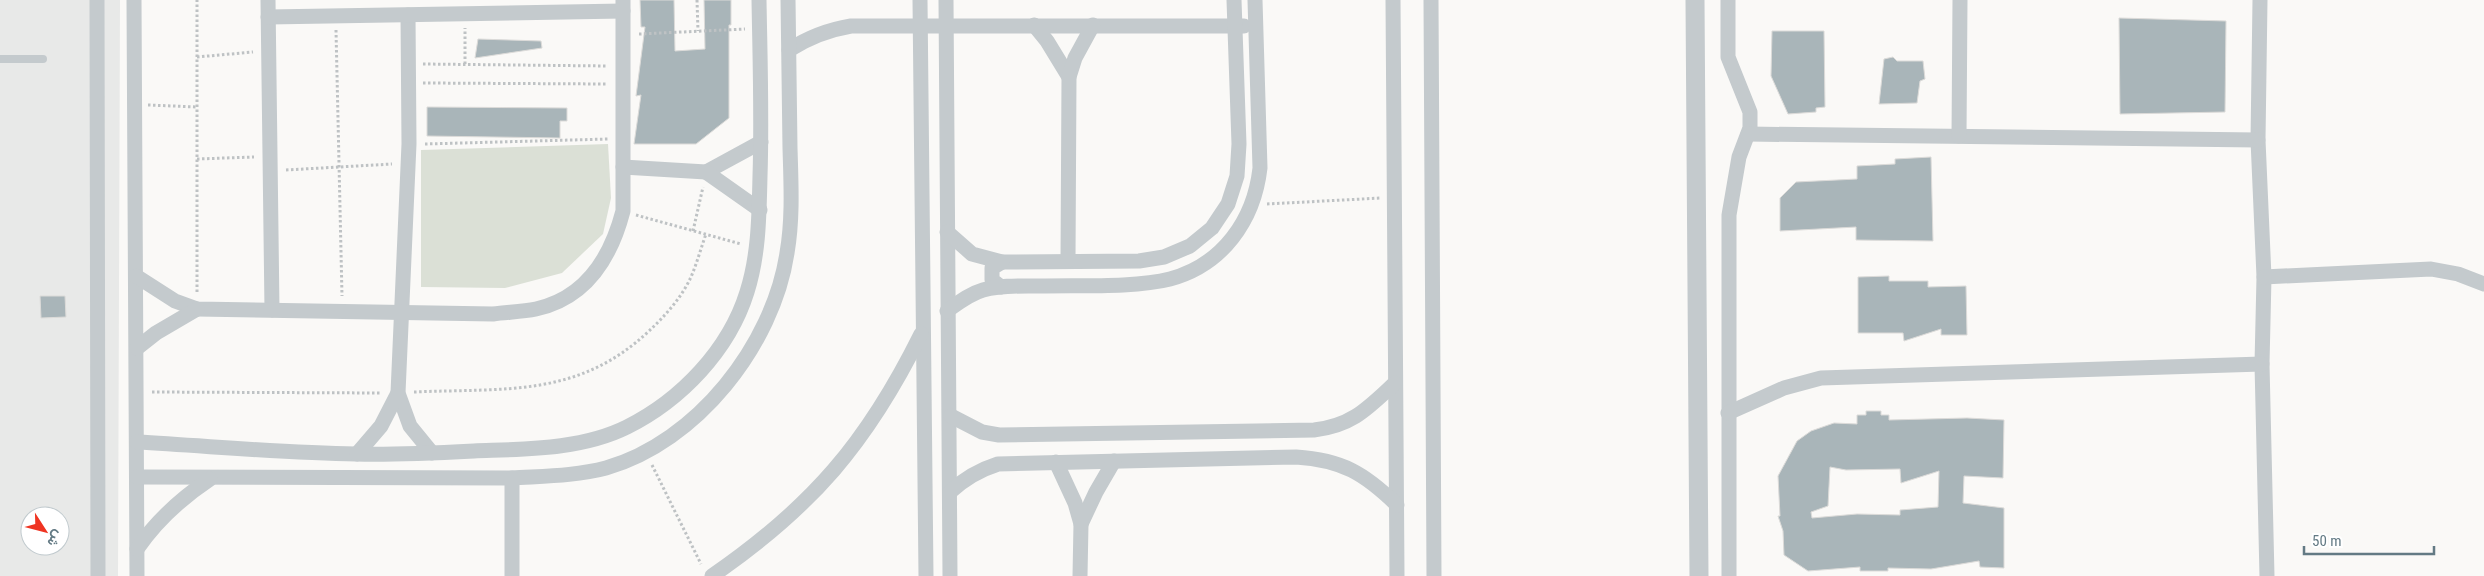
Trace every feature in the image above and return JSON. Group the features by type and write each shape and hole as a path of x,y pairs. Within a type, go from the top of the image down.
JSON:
{"street":[{"path":"97,0 98,576"},
{"path":"134,0 137,348 136,549 138,575"},
{"path":"268,0 272,310"},
{"path":"137,442 357,454 511,450 569,444 597,438 626,427 666,404 700,372 727,335 747,293 758,249 761,142 759,0"},
{"path":"137,478 512,478 571,474 606,468 646,453 681,428 720,392 751,352 775,305 788,254 791,203 788,0"},
{"path":"920,0 926,576"},
{"path":"946,0 947,311 951,416 950,576"},
{"path":"948,232 972,254 1002,262 1068,260 1139,261 1164,257 1190,246 1212,228 1228,204 1237,176 1239,144 1234,0"},
{"path":"947,311 976,292 1001,287 1141,283 1169,280 1199,268 1221,253 1240,229 1258,185 1260,168 1255,0"},
{"path":"1392,0 1397,576"},
{"path":"1431,0 1434,576"},
{"path":"1695,0 1699,576"},
{"path":"1728,0 1728,58 1750,112 1748,134 1739,158 1728,215 1729,576"},
{"path":"1959,136 1960,0"},
{"path":"2260,0 2258,140 2264,277 2262,364 2267,576"},
{"path":"136,276 168,297 197,309 493,314 536,309 559,301 583,285 602,264 616,239 623,212 623,6 466,14 268,17"},
{"path":"408,15 409,144 398,393 410,426 432,453"},
{"path":"1034,25 1048,41 1069,77"},
{"path":"1068,260 1069,77 1075,58 1094,25"},
{"path":"789,50 808,38 829,29 851,26 1255,26"},
{"path":"1748,134 2258,140"},
{"path":"706,172 761,142"},
{"path":"623,167 706,172 743,196 760,210"},
{"path":"1001,287 992,280 990,274 992,268 1002,262"},
{"path":"2264,277 2431,269 2458,274 2484,284"},
{"path":"137,348 156,333 197,309"},
{"path":"707,572 754,547 797,511 835,471 874,420 898,380 923,330"},
{"path":"1728,413 1784,388 1821,378 2262,364"},
{"path":"951,416 982,432 1016,435 1314,430 1330,428 1361,414 1395,383"},
{"path":"357,454 381,426 398,393"},
{"path":"1016,435 1017,463"},
{"path":"950,492 964,479 980,470 998,464 1296,457 1317,458 1337,463 1356,471 1373,482 1397,505"},
{"path":"1081,524 1096,492 1114,461"},
{"path":"1056,462 1081,524 1080,576"},
{"path":"512,478 512,576"},
{"path":"136,549 151,528 169,510 210,479"}],"lane":[{"path":"0,59 43,59"}],"path":[{"path":"197,0 197,309"},
{"path":"697,0 698,31"},
{"path":"465,64 466,14"},
{"path":"336,16 343,312"},
{"path":"623,35 760,28"},
{"path":"197,57 269,51"},
{"path":"408,64 623,66"},
{"path":"408,83 624,84"},
{"path":"135,105 197,106"},
{"path":"409,144 622,139"},
{"path":"197,159 340,167 408,163"},
{"path":"693,231 706,172"},
{"path":"1251,205 1394,197"},
{"path":"623,212 758,249"},
{"path":"137,392 398,393 522,388 556,383 586,374 630,349 664,317 690,278 706,234"},
{"path":"646,453 707,572"}],"shaded area":[{"path":"0,0 120,0 118,576 0,576"},
{"path":"608,144 611,198 603,234 562,273 505,288 421,287 421,150"}],"building":[{"path":"640,0 674,0 675,51 705,49 704,0 731,0 731,25 729,25 729,118 696,144 634,144 641,95 636,96 645,27 641,27"},
{"path":"2119,18 2226,21 2225,112 2120,114"},
{"path":"1772,31 1824,31 1825,107 1816,108 1816,112 1788,114 1771,76"},
{"path":"478,39 541,41 542,48 475,58"},
{"path":"1893,57 1897,61 1923,61 1925,79 1920,81 1917,103 1879,104 1884,59"},
{"path":"427,107 567,108 567,121 560,121 560,138 427,136"},
{"path":"1931,157 1933,241 1856,240 1856,227 1780,231 1780,198 1796,182 1857,179 1857,166 1895,164 1895,159"},
{"path":"1889,276 1889,281 1928,281 1928,287 1966,286 1967,335 1941,335 1941,329 1904,341 1903,333 1858,333 1858,277"},
{"path":"40,296 65,296 66,317 41,318"},
{"path":"1866,411 1881,411 1881,415 1889,415 1889,420 1967,418 2004,420 2003,478 1964,476 1963,503 2004,508 2004,568 1980,567 1979,561 1931,569 1888,568 1888,571 1860,571 1860,567 1808,571 1784,555 1783,531 1778,516 1780,516 1778,476 1797,441 1811,431 1834,423 1857,424 1857,415 1866,415","holes":["1830,467 1846,470 1900,469 1901,483 1939,471 1938,507 1900,510 1900,515 1857,514 1812,518 1811,512 1828,506"]}]}
